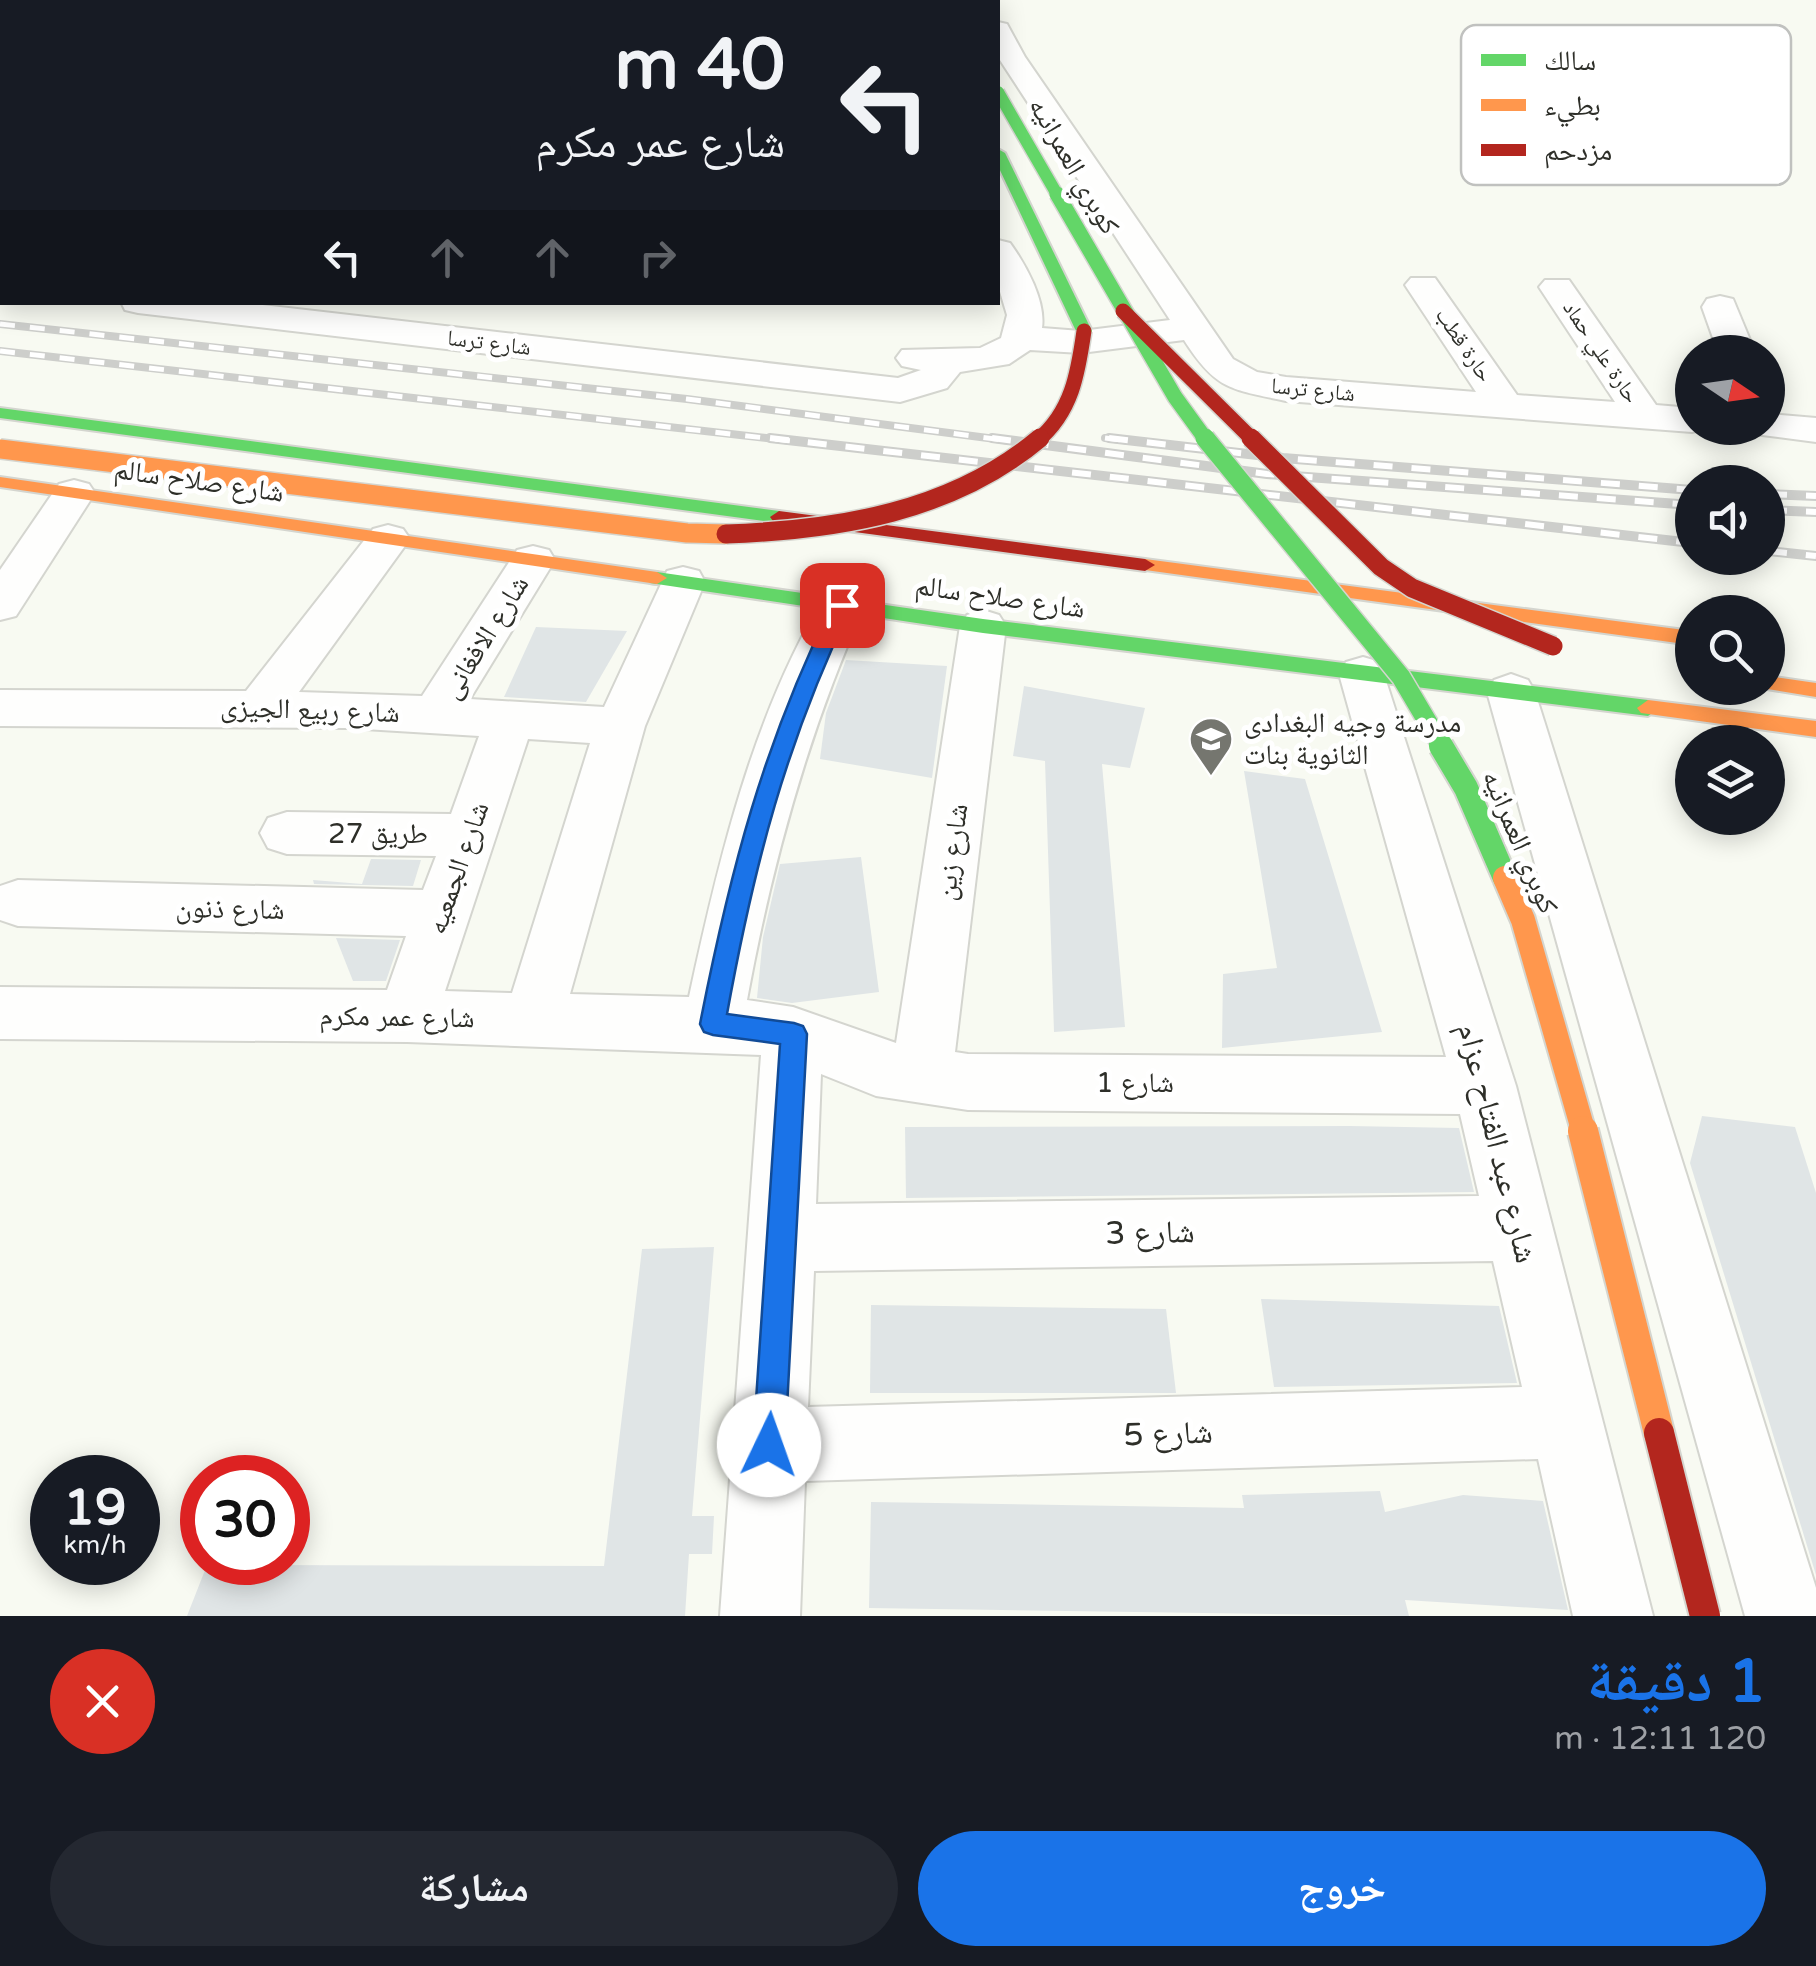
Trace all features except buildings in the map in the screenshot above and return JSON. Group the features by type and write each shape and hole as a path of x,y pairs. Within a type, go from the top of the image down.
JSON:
{"main road":[{"name":"كوبري العمرانيه","path":"1000,96 1175,397 1236,480 1401,677 1466,788 1524,920 1568,1074 1705,1616"},
{"path":"0,449 687,534 780,533 866,522 922,506 966,489 1022,455 1067,409 1084,375 1084,332 1000,157"},
{"path":"1122,311 1382,566 1412,588 1562,648"},
{"name":"شارع صلاح سالم","path":"0,413 1675,636"},
{"name":"شارع صلاح سالم","path":"0,482 683,582 848,596 983,626 1816,730"},
{"path":"827,524 842,543 842,554"},
{"path":"894,555 920,538"},
{"path":"1785,686 1816,690"}],"street":[{"name":"شارع ترسا","path":"1000,34 1011,57 1220,367 1246,381 1286,390 1675,419"},
{"path":"1000,255 1023,310 1025,324 1019,338 1081,342 1194,329"},
{"name":"حارة قطب","path":"1423,284 1504,405"},
{"name":"حارة علي حماد","path":"1558,287 1644,416"},
{"name":"شارع ترسا","path":"164,305 900,390 933,380 948,362"},
{"name":"شارع ترسا","path":"424,305 948,362 987,359 1019,338"},
{"path":"1720,308 1730,335"},
{"path":"1785,427 1816,430"},
{"path":"4,593 74,493"},
{"path":"260,708 388,539"},
{"name":"شارع الافغانى","path":"436,714 534,560"},
{"path":"533,1020 620,726 683,582"},
{"path":"713,1024 738,890 770,776 806,678 848,596"},
{"name":"شارع زين","path":"921,1078 983,626"},
{"name":"شارع عبد الفتاح عزام","path":"1362,674 1485,1086 1613,1616"},
{"path":"1511,692 1784,1616"},
{"name":"شارع ربيع الجيزى","path":"0,708 260,708 620,726"},
{"name":"شارع الجمعيه","path":"407,1016 510,720"},
{"name":"طريق 27","path":"286,834 470,835"},
{"name":"شارع ذنون","path":"18,904 442,914"},
{"name":"شارع عمر مكرم","path":"0,1014 407,1016 713,1024 794,1034"},
{"path":"760,1616 794,1034"},
{"name":"شارع 1","path":"794,1034 832,1053 921,1078 968,1082 1485,1086"},
{"name":"شارع 3","path":"782,1238 1519,1228"},
{"name":"شارع 5","path":"769,1445 1566,1422"}],"railway":[{"path":"0,324 687,399 1011,441"},
{"path":"0,351 792,441"},
{"path":"770,438 1675,541"},
{"path":"992,438 1267,474 1675,504"},
{"path":"1105,438 1131,441"},
{"path":"1109,438 1283,458 1675,489"},
{"path":"1785,495 1816,496"},
{"path":"1785,511 1816,512"},
{"path":"1785,553 1816,556"}],"traffic: fast":[{"path":"1000,95 1175,397 1236,480 1401,677 1466,788 1505,878"},
{"path":"1000,157 1084,331"},
{"path":"0,413 779,517"},
{"path":"657,578 983,626 1648,708"}],"traffic: slow":[{"path":"0,449 687,533 726,534"},
{"path":"0,482 657,578"},
{"path":"1145,565 1675,636"},
{"path":"1785,685 1816,690"},
{"path":"1648,708 1816,729"},
{"path":"1505,878 1523,920 1574,1093 1659,1433"}],"traffic: jam":[{"path":"1123,311 1381,567 1412,588 1553,646"},
{"path":"726,534 833,525 894,513 953,493 1007,466 1050,431 1077,386 1084,331"},
{"path":"779,517 1145,565"},
{"path":"1659,1433 1705,1616"}],"place":[{"name":"مدرسة وجيه البغدادى الثانوية بنات","path":"1211,777"}],"route":[{"path":"769,1445 794,1034 713,1024 738,890 770,776 806,678 842,605"}]}
